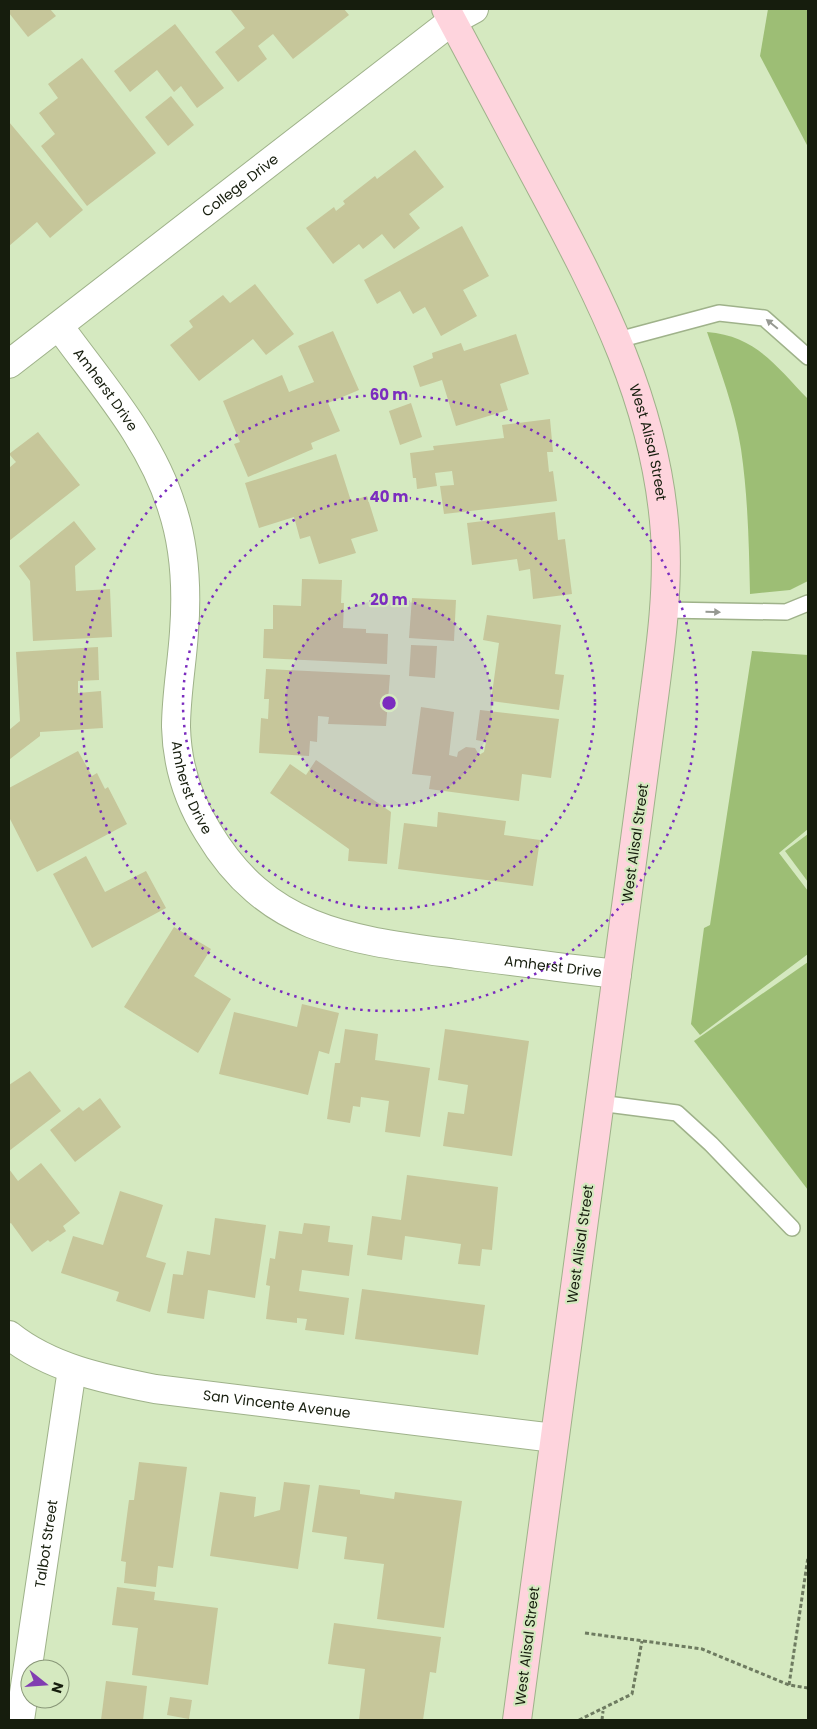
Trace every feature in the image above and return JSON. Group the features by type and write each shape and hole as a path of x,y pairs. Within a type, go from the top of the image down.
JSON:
{"main road":[{"name":"West Alisal Street","path":"457,13 588,275 618,340 639,399 656,465 665,534 665,610 517,1720"}],"street":[{"name":"College Drive","path":"9,364 457,13"},
{"name":"Amherst Drive","path":"59,326 140,439 154,463 173,509 183,565 185,596 176,728 180,766 189,795 202,822 219,850 237,874 261,896 289,915 343,936 382,944 616,974"},
{"name":"San Vincente Avenue","path":"9,1335 42,1356 72,1369 108,1380 155,1388 554,1438"},
{"name":"Talbot Street","path":"20,1720 72,1369"}],"lane":[{"path":"618,340 719,313 769,321 808,357"},
{"path":"665,610 786,612 808,603"},
{"path":"599,1103 677,1113 711,1144 792,1228"}],"path":[{"path":"789,1685 808,1556"},
{"path":"585,1633 702,1649 789,1685 808,1688"},
{"path":"579,1720 603,1710 632,1694 642,1641"},
{"path":"602,1720 603,1710"}],"green space":[{"path":"768,9 808,9 808,147 760,56"},
{"path":"707,332 724,335 752,346 775,364 808,399 808,581 790,590 750,594 747,503 741,449 731,404"},
{"path":"752,651 808,655 808,829 779,853 808,891 808,954 700,1035 691,1024 704,928 710,925"},
{"path":"808,834 808,882 785,851"},
{"path":"808,962 808,1190 694,1041"}],"building":[{"path":"9,9 50,9 56,16 28,37 9,13"},
{"path":"230,9 344,9 349,15 293,59 273,34 258,46 267,59 238,82 215,52 245,28"},
{"path":"175,24 224,88 197,108 181,86 174,92 157,70 130,92 114,71"},
{"path":"82,58 156,153 87,206 41,146 55,134 39,113 58,98 48,84"},
{"path":"171,96 194,125 168,146 145,117"},
{"path":"9,122 83,210 50,238 37,222 9,246"},
{"path":"415,150 444,187 409,214 420,228 394,249 382,234 363,249 359,244 333,264 306,228 334,207 336,211 345,204 343,201 375,176 377,179"},
{"path":"462,226 489,276 463,290 477,316 441,336 425,307 413,314 400,291 377,304 364,280"},
{"path":"255,284 294,334 266,355 253,339 199,381 170,345 193,327 189,321 223,295 230,303"},
{"path":"333,331 359,390 328,403 340,431 311,443 313,449 248,477 234,444 240,442 223,401 282,375 289,392 314,382 298,346"},
{"path":"516,334 529,374 500,384 508,410 456,426 442,380 420,387 413,366 433,358 432,353 461,343 464,351"},
{"path":"411,403 422,437 400,445 389,411"},
{"path":"550,419 553,452 547,452 549,472 553,471 557,501 444,514 440,486 454,485 452,471 435,473 437,486 417,489 416,478 413,478 410,453 434,450 433,446 504,438 502,425"},
{"path":"38,432 80,485 9,541 9,468 16,462 9,454"},
{"path":"336,454 351,501 367,496 378,531 351,539 356,553 319,564 310,536 300,539 294,517 259,528 245,483"},
{"path":"555,512 558,540 565,539 572,594 533,599 530,569 519,571 517,559 472,565 467,523"},
{"path":"74,521 96,549 75,566 76,591 110,589 112,637 33,641 30,581 19,566"},
{"path":"302,579 342,580 341,603 344,603 343,628 366,629 366,633 388,634 387,664 263,658 264,629 273,629 273,605 301,606"},
{"path":"412,598 456,600 454,641 409,638"},
{"path":"487,615 561,625 555,674 564,675 559,710 491,701 499,643 483,640"},
{"path":"411,645 437,646 435,678 409,676"},
{"path":"98,647 99,680 78,681 78,693 101,691 103,728 40,732 40,736 10,759 9,730 20,721 16,652"},
{"path":"266,669 390,675 386,726 328,724 329,717 318,716 317,742 310,741 309,756 259,753 261,718 268,719 269,699 264,699"},
{"path":"421,707 454,712 449,755 457,757 458,752 466,747 475,748 479,755 484,752 486,742 476,740 480,710 559,719 551,778 522,774 519,801 429,789 431,776 412,774"},
{"path":"78,751 92,776 97,773 105,789 108,787 127,824 37,872 9,817 9,788"},
{"path":"316,760 391,812 387,864 348,861 349,849 270,793 290,764 306,775"},
{"path":"438,812 506,821 504,835 540,840 533,886 398,869 404,823 437,827"},
{"path":"86,856 105,892 146,871 166,908 92,948 53,874"},
{"path":"174,927 211,949 194,976 231,999 198,1053 124,1007"},
{"path":"302,1004 339,1013 329,1054 319,1051 308,1095 219,1074 234,1012 297,1027"},
{"path":"345,1029 378,1034 375,1060 430,1068 420,1137 385,1132 389,1101 361,1097 360,1107 353,1106 350,1123 327,1119 335,1063 340,1063"},
{"path":"445,1029 529,1041 512,1156 443,1146 448,1112 464,1114 468,1085 438,1080"},
{"path":"30,1071 61,1111 9,1151 9,1085"},
{"path":"100,1098 121,1127 75,1162 50,1130 79,1107 83,1111"},
{"path":"41,1163 80,1213 63,1226 66,1231 50,1242 48,1240 32,1252 11,1223 9,1224 9,1169 18,1181"},
{"path":"407,1175 498,1187 492,1250 482,1249 480,1266 458,1264 461,1244 405,1236 402,1260 367,1255 372,1216 401,1220"},
{"path":"120,1191 163,1205 146,1257 166,1263 150,1312 116,1301 119,1292 61,1273 73,1236 103,1245"},
{"path":"215,1218 266,1225 255,1298 208,1290 204,1319 167,1313 173,1274 183,1275 187,1251 210,1255"},
{"path":"304,1223 330,1226 328,1242 353,1245 349,1276 302,1270 299,1291 349,1298 344,1335 305,1330 307,1319 297,1318 297,1323 266,1319 270,1286 266,1285 270,1258 275,1259 279,1231 302,1234"},
{"path":"362,1289 485,1305 478,1355 355,1339"},
{"path":"139,1462 187,1467 173,1568 158,1566 156,1587 124,1583 126,1562 121,1561 129,1500 134,1500"},
{"path":"284,1482 310,1485 298,1569 210,1556 220,1492 256,1497 254,1517 280,1510"},
{"path":"319,1485 360,1490 360,1494 394,1499 395,1492 462,1501 444,1628 377,1619 384,1564 344,1559 347,1537 312,1532"},
{"path":"117,1587 155,1592 154,1600 218,1608 208,1685 132,1675 138,1628 112,1625"},
{"path":"334,1623 441,1637 436,1673 430,1672 423,1720 359,1720 365,1669 328,1664"},
{"path":"106,1681 147,1686 143,1720 101,1720"},
{"path":"170,1697 192,1700 189,1719 167,1715"}]}
